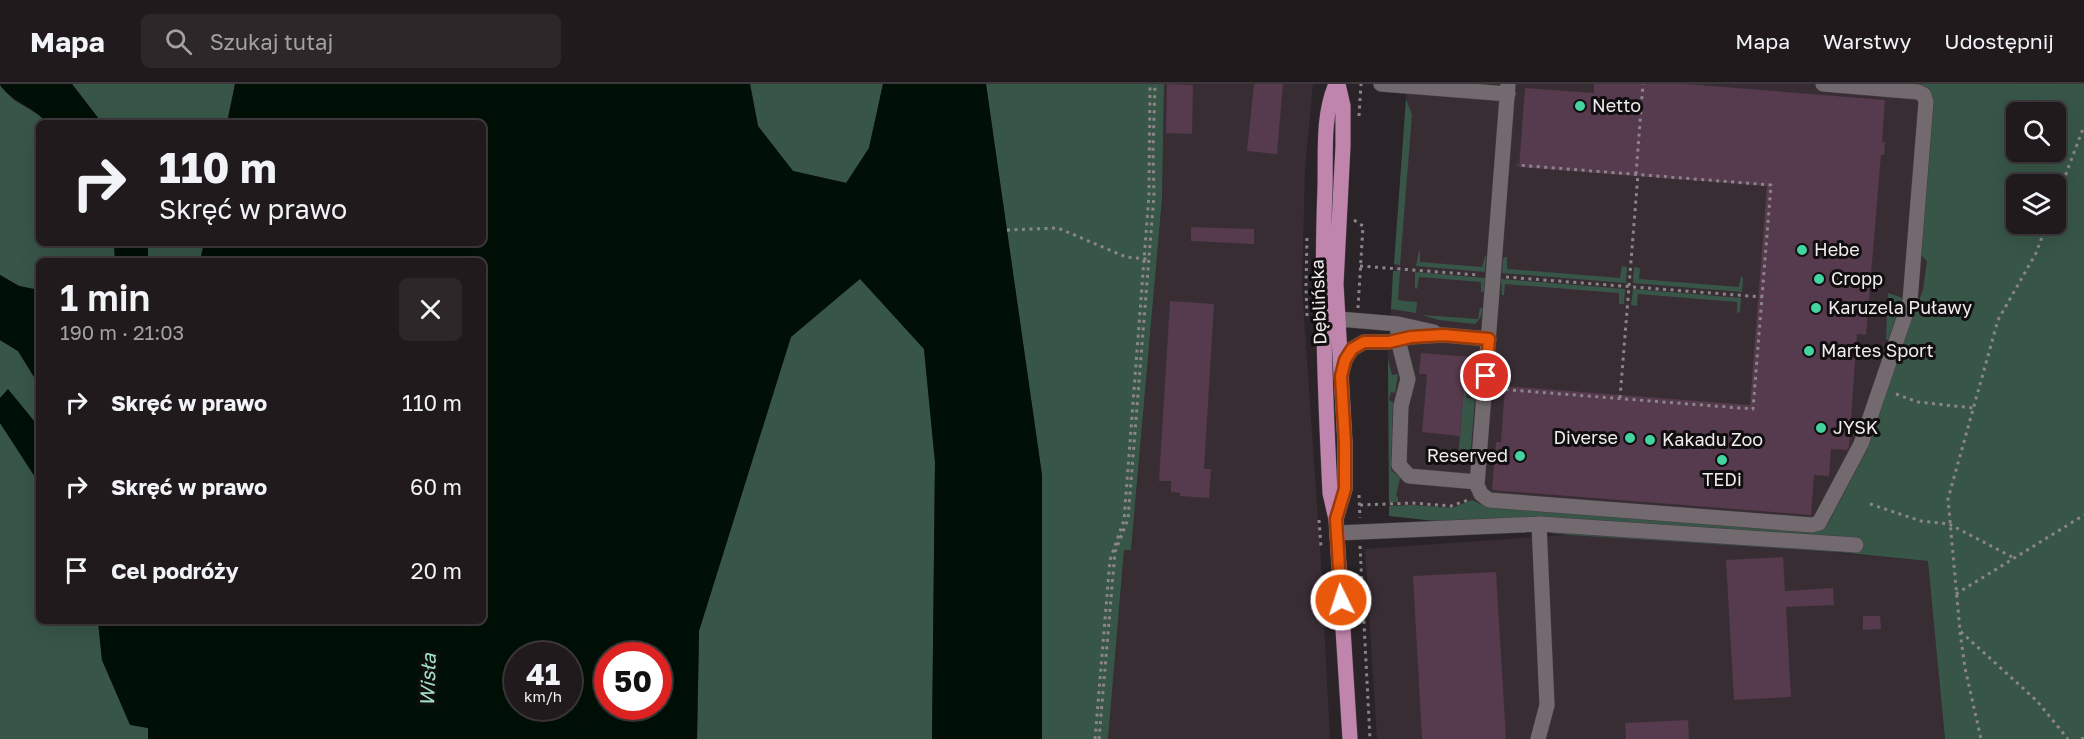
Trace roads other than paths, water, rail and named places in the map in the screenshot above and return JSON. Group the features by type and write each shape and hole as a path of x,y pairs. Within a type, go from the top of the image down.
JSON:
{"main road":[{"name":"Dęblińska","path":"1337,84 1329,106 1323,252 1331,336 1330,493 1336,526 1350,739"},
{"name":"Dęblińska","path":"1331,336 1341,376 1345,443 1345,489 1336,526"}],"lane":[{"path":"1381,84 1508,89 1479,488"},
{"path":"1398,324 1398,340 1408,380 1401,406 1399,465 1409,476 1479,488 1489,500 1812,525 1819,523 1861,444 1910,301 1926,102 1924,95 1918,92 1823,84"},
{"path":"1330,318 1398,324 1443,335 1489,339"},
{"path":"1331,336 1364,342 1389,342 1443,335"},
{"path":"1341,376 1345,360 1352,349 1364,342"},
{"path":"1336,526 1539,524 1856,545"},
{"path":"1538,739 1547,705 1539,524"}],"water":[{"path":"0,84 72,84 100,120 44,120"},
{"name":"Wisła","path":"235,84 750,84 758,126 793,171 846,183 869,148 883,84 986,84 1042,475 1042,739 932,739 935,462 924,349 860,279 791,337 699,631 697,739 148,739 148,728 130,725 102,660 98,624 486,624 486,258 201,258 203,246 486,246 486,120 228,120"},
{"path":"114,246 148,246 148,258 115,258"},
{"path":"0,275 19,286 36,289 36,380 18,351 0,340"},
{"path":"8,389 36,423 36,478 0,423 0,398"}],"place":[{"name":"Netto","path":"1580,106"},
{"name":"Hebe","path":"1802,250"},
{"name":"Cropp","path":"1819,279"},
{"name":"Karuzela Puławy","path":"1816,308"},
{"name":"Martes Sport","path":"1809,351"},
{"name":"JYSK","path":"1821,428"},
{"name":"Diverse","path":"1630,438"},
{"name":"Kakadu Zoo","path":"1650,440"},
{"name":"Reserved","path":"1520,456"},
{"name":"TEDi","path":"1722,460"}]}
